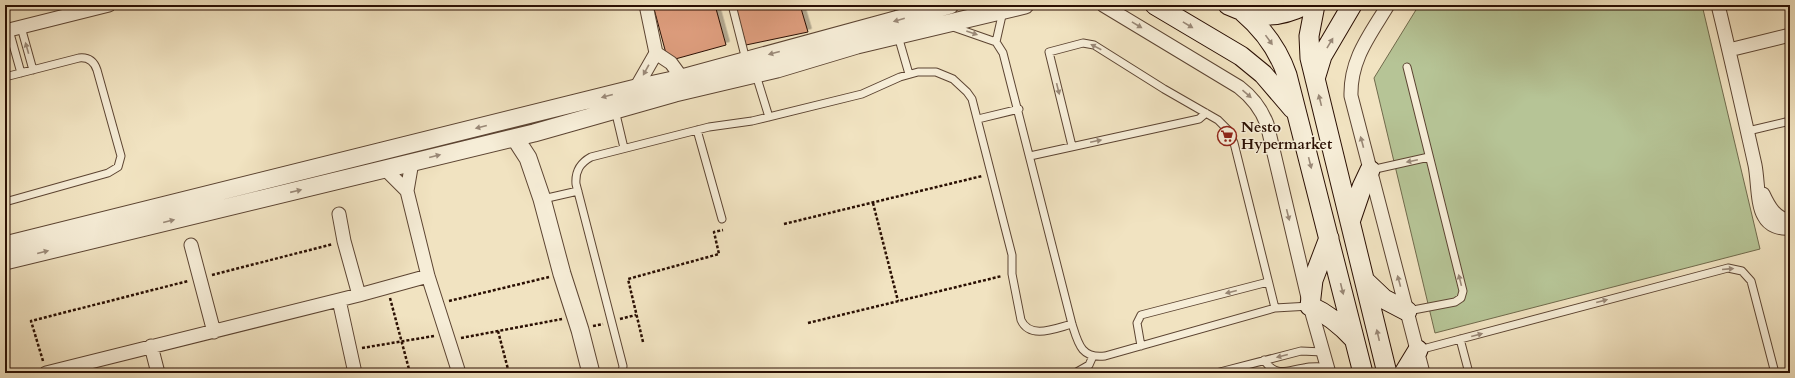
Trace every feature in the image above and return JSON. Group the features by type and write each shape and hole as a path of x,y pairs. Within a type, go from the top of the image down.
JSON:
{"main road":[{"path":"1155,5 1241,56 1273,84 1298,114"},
{"path":"1235,8 1259,16 1276,15 1292,11 1305,5"},
{"path":"1315,5 1310,25 1310,58 1387,373"},
{"path":"1315,79 1322,56 1352,5"},
{"path":"1235,8 1262,30 1277,51 1287,74 1363,373"},
{"path":"1350,222 1362,187 1370,170"},
{"path":"1329,238 1313,280 1310,306 1323,311 1340,324 1354,339"},
{"path":"1365,281 1384,299 1407,311"},
{"path":"1404,373 1418,350"}],"street":[{"path":"12,29 109,5"},
{"path":"638,95 656,53 646,5"},
{"path":"5,261 534,133 615,109 638,95 682,78 950,5"},
{"path":"5,244 638,95 756,74 898,35 948,25 1003,9 1025,5"},
{"path":"1103,5 1239,87 1259,106 1266,124 1310,306 1328,370"},
{"path":"1388,5 1358,55 1354,64 1351,84 1354,108 1423,373"},
{"path":"1718,5 1748,131 1758,179 1760,204 1764,216 1773,225 1779,228 1790,228"},
{"path":"1729,50 1790,34"},
{"path":"656,53 671,63 682,78"},
{"path":"528,158 534,133"},
{"path":"515,138 528,158 542,199 591,373"},
{"path":"412,162 407,191 428,276 459,373"},
{"path":"385,169 407,191"},
{"path":"1758,179 1770,208 1777,216 1790,221"},
{"path":"339,214 344,241 359,296"},
{"path":"191,245 201,278 214,332"},
{"path":"46,373 359,296 428,276"},
{"path":"338,300 355,373"},
{"path":"151,346 158,373"}],"lane":[{"path":"732,5 746,60"},
{"path":"996,42 1003,9"},
{"path":"948,25 996,42 1004,52 1072,324 1079,346 1083,350 1093,356 1105,356 1275,308 1310,306"},
{"path":"12,29 33,70"},
{"path":"12,29 21,73"},
{"path":"898,35 909,74"},
{"path":"1072,146 1049,52 1083,43 1088,43 1097,47 1206,113 1223,125 1234,143 1275,308"},
{"path":"5,77 79,58 89,59 97,70 120,150 120,162 118,166 108,173 5,202"},
{"path":"1407,66 1463,291 1461,298 1455,302 1407,311"},
{"path":"622,373 623,366 578,191 576,177 577,170 585,160 624,148 697,130 769,117 862,94 909,74 918,72 936,72 953,79 972,99 1012,255 1012,274 1021,320 1028,330 1040,332 1072,324"},
{"path":"756,74 769,117"},
{"path":"615,109 624,148"},
{"path":"978,119 1019,109"},
{"path":"1030,156 1199,119 1206,113"},
{"path":"1748,131 1790,121"},
{"path":"697,130 722,219"},
{"path":"1370,170 1429,157"},
{"path":"542,199 578,191"},
{"path":"1418,350 1728,268 1735,268 1742,271 1752,281 1776,373"},
{"path":"1141,346 1137,323 1141,315 1268,282"},
{"path":"1460,339 1469,373"},
{"path":"1216,373 1301,351 1323,352"},
{"path":"1075,373 1085,369 1092,361 1093,356"},
{"path":"1264,360 1271,369 1282,372 1305,367 1328,370"}],"path":[{"path":"784,224 992,174"},
{"path":"873,203 898,301"},
{"path":"642,342 628,279 719,254 714,232 725,229 722,219"},
{"path":"46,373 32,321 344,241"},
{"path":"437,304 562,274"},
{"path":"808,323 1012,274"},
{"path":"387,288 410,373"},
{"path":"580,330 636,315"},
{"path":"350,350 436,335 459,338 566,318"},
{"path":"498,331 509,373"}],"green space":[{"path":"1419,5 1702,5 1760,249 1435,333 1374,78"}],"building":[{"path":"653,5 715,5 726,45 668,61"},
{"path":"735,5 800,5 808,32 746,45"},
{"path":"893,5 932,5 895,13"}],"place":[{"name":"Nesto Hypermarket","path":"1227,136"}]}
